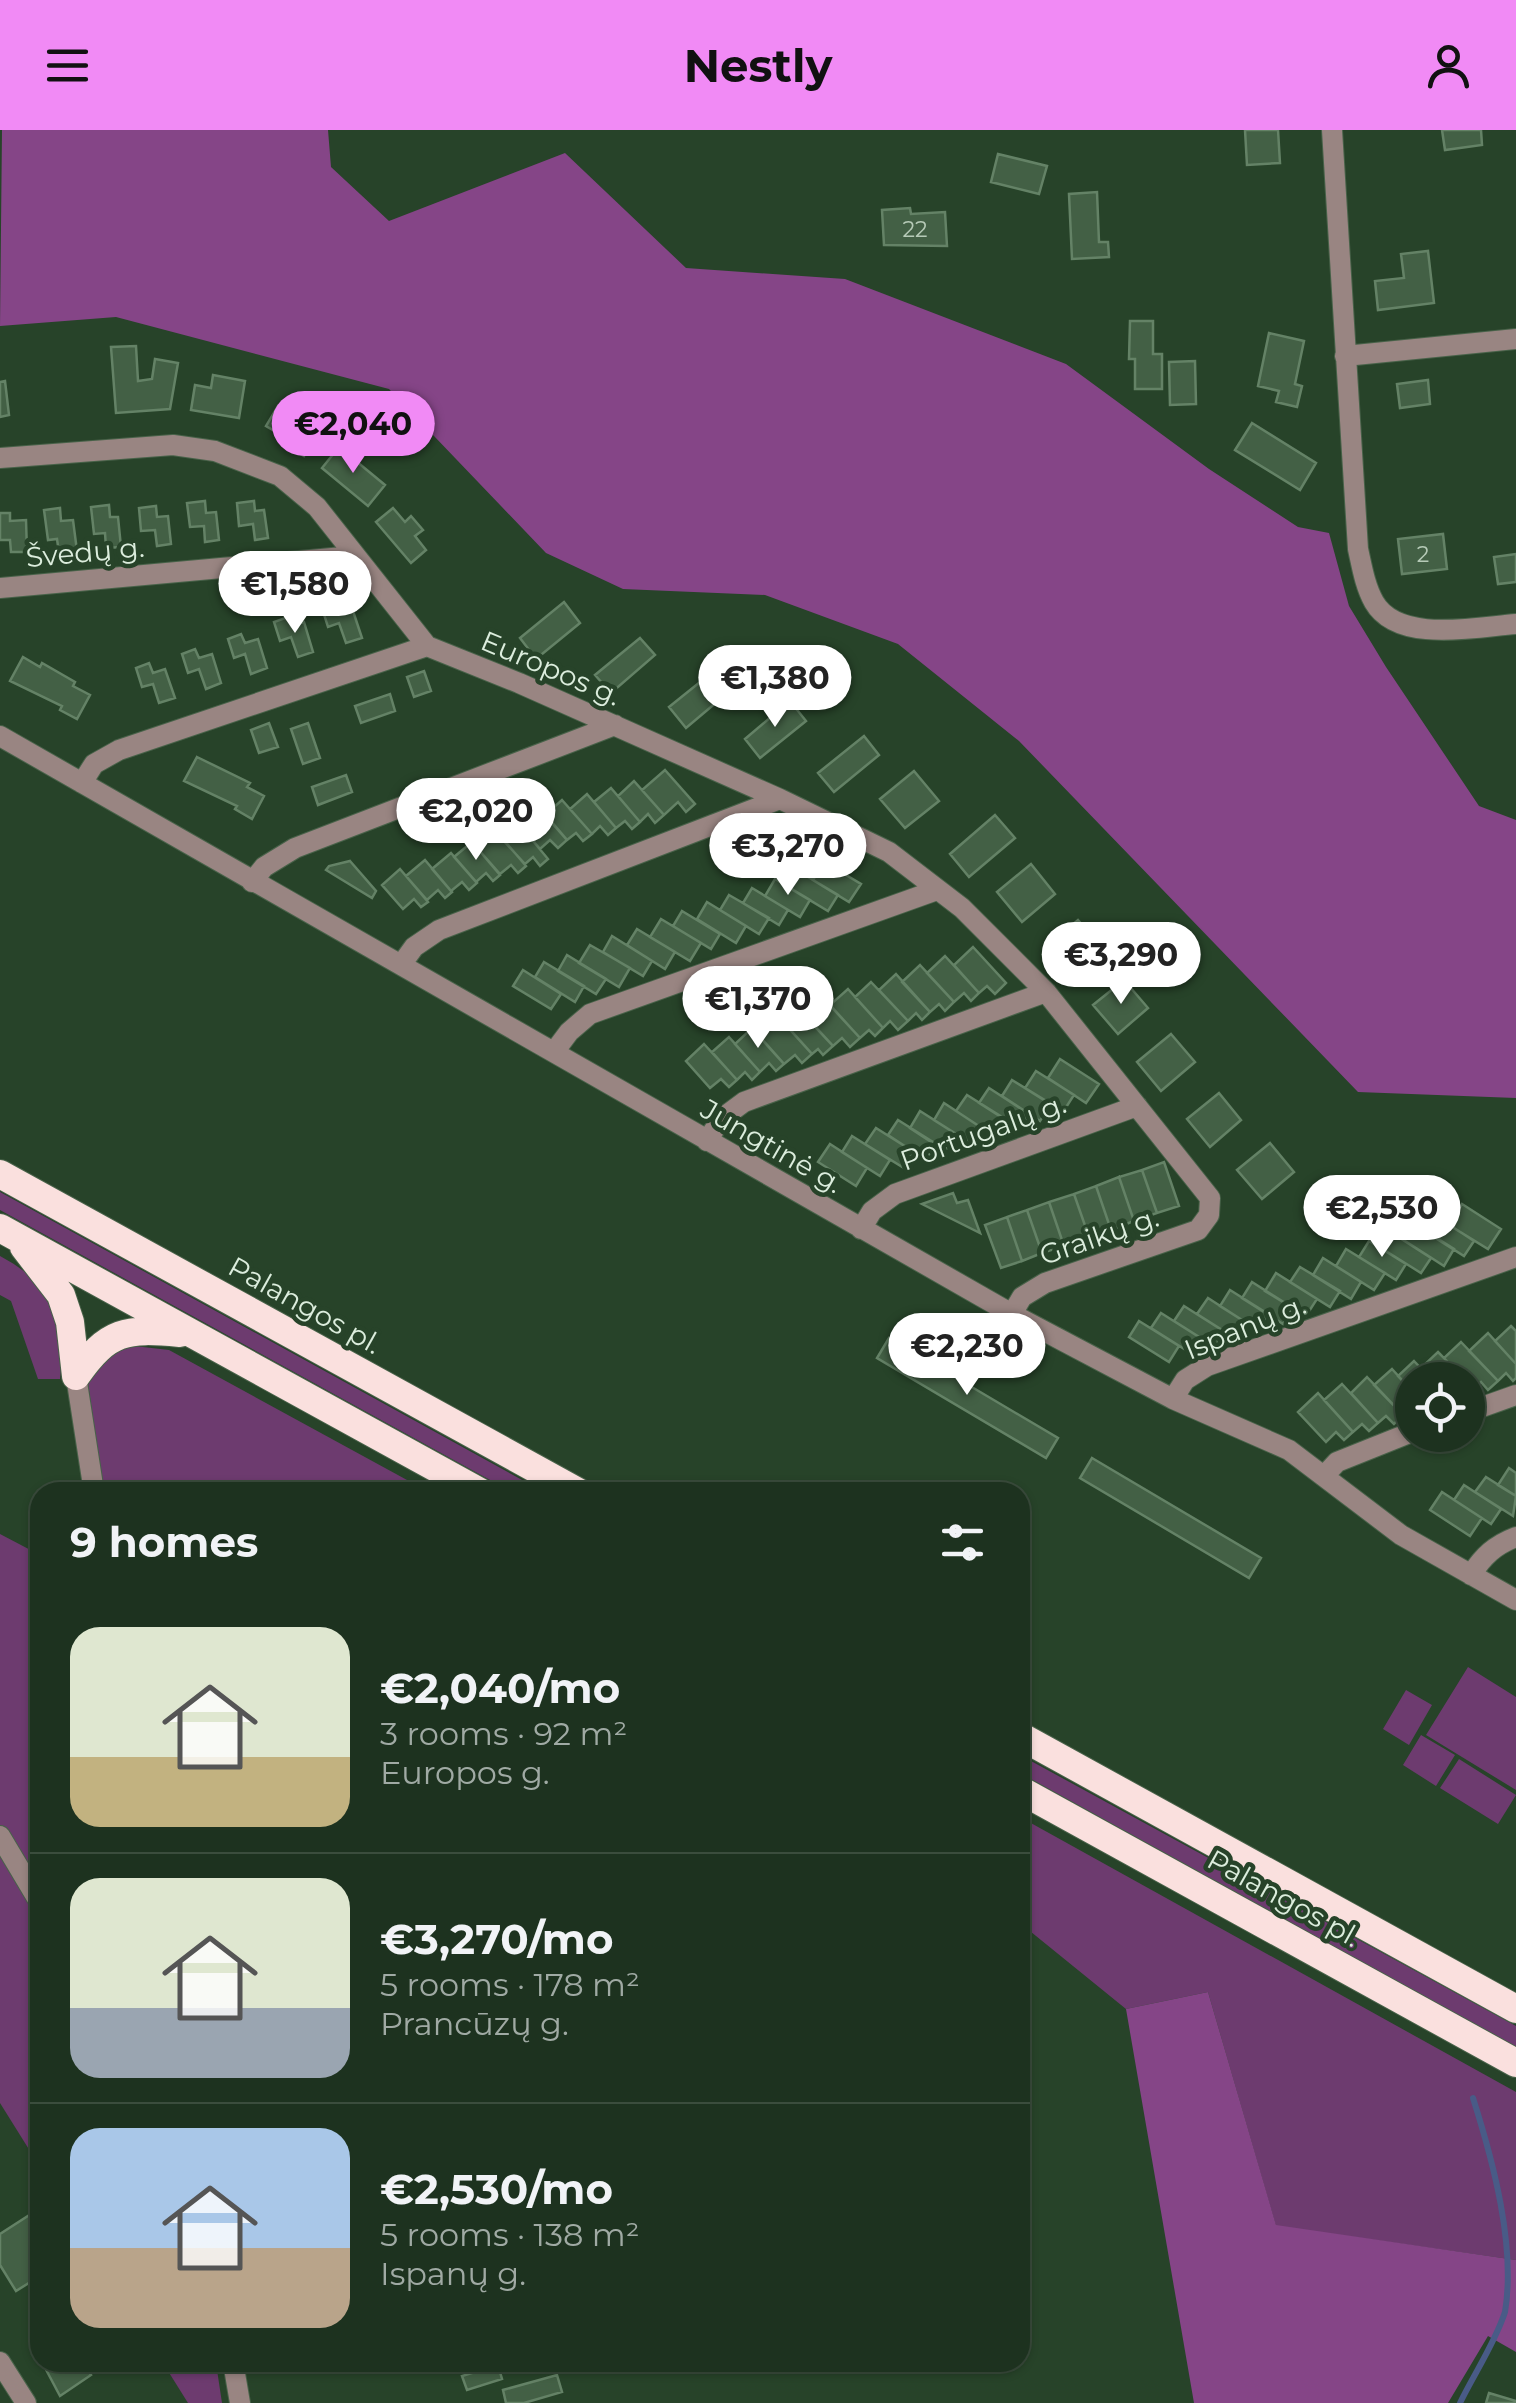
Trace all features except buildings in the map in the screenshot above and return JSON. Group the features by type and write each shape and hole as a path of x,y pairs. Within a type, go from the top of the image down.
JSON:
{"highway":[{"name":"Palangos pl.","path":"0,1174 560,1482"},
{"path":"9,1233 462,1482"},
{"path":"9,1233 61,1295 70,1322 76,1376"},
{"path":"76,1376 93,1350 116,1334 140,1329 192,1334"},
{"name":"Palangos pl.","path":"1030,1742 1516,2009"},
{"name":"Palangos pl.","path":"1030,1796 1516,2063"}],"street":[{"path":"1332,130 1358,549 1364,580 1376,606 1391,620 1411,629 1516,624"},
{"path":"1345,356 1516,340"},
{"name":"Europos g.","path":"0,458 172,445 215,451 280,476 317,508 427,646 615,724 889,852 1016,958 1046,992 1210,1198 1208,1216"},
{"name":"Švedų g.","path":"0,588 354,556"},
{"path":"82,783 94,764 119,750 427,646"},
{"path":"252,882 264,866 295,848 615,724"},
{"name":"Jungtinė g.","path":"0,736 1012,1314 1173,1399 1289,1450 1401,1535 1516,1600"},
{"path":"401,965 414,947 438,930 780,799"},
{"path":"554,1052 590,1014 937,890"},
{"path":"707,1140 721,1119 744,1102 1046,992"},
{"name":"Portugalų g.","path":"862,1229 872,1210 895,1194 1136,1106"},
{"name":"Graikų g.","path":"1012,1314 1022,1296 1045,1283 1198,1230 1208,1216"},
{"name":"Ispanų g.","path":"1173,1399 1184,1380 1207,1366 1516,1257"},
{"path":"76,1376 92,1482"},
{"path":"1485,1406 1516,1395"},
{"path":"1324,1476 1336,1462 1395,1439"},
{"path":"1471,1575 1482,1557 1516,1537"},
{"path":"0,1836 30,1886"},
{"path":"0,2362 26,2403"},
{"path":"235,2372 240,2403"}],"shaded area":[{"path":"2,130 328,130 331,167 389,221 565,153 686,268 845,279 1066,364 1209,469 1298,527 1329,533 1349,606 1386,667 1479,806 1516,820 1516,1098 1358,1092 1019,741 898,644 765,595 623,589 546,553 389,389 116,317 0,326"},
{"path":"0,1192 526,1482 494,1482 0,1210"},
{"path":"0,1256 33,1279 52,1306 61,1338 60,1379 38,1379 11,1301 0,1295"},
{"path":"134,1346 169,1350 411,1482 103,1482 88,1384 95,1367 116,1351"},
{"path":"0,1534 30,1550 30,2151 0,2103"},
{"path":"1468,1667 1516,1697 1516,1790 1426,1735"},
{"path":"1406,1690 1432,1705 1409,1745 1383,1729"},
{"path":"1421,1735 1455,1755 1436,1786 1403,1765"},
{"path":"1459,1759 1516,1795 1498,1824 1440,1788"},
{"path":"1030,1760 1516,2026 1516,2047 1030,1779"},
{"path":"1030,1823 1516,2092 1516,2260 1276,2226 1208,1992 1126,2009 1030,1931"},
{"path":"1208,1992 1276,2225 1516,2260 1516,2352 1488,2336 1448,2403 1194,2403 1126,2009"},
{"path":"169,2372 217,2372 222,2403 188,2403"}],"waterway":[{"path":"1460,2403 1501,2324 1508,2286 1501,2204 1473,2098"}]}
